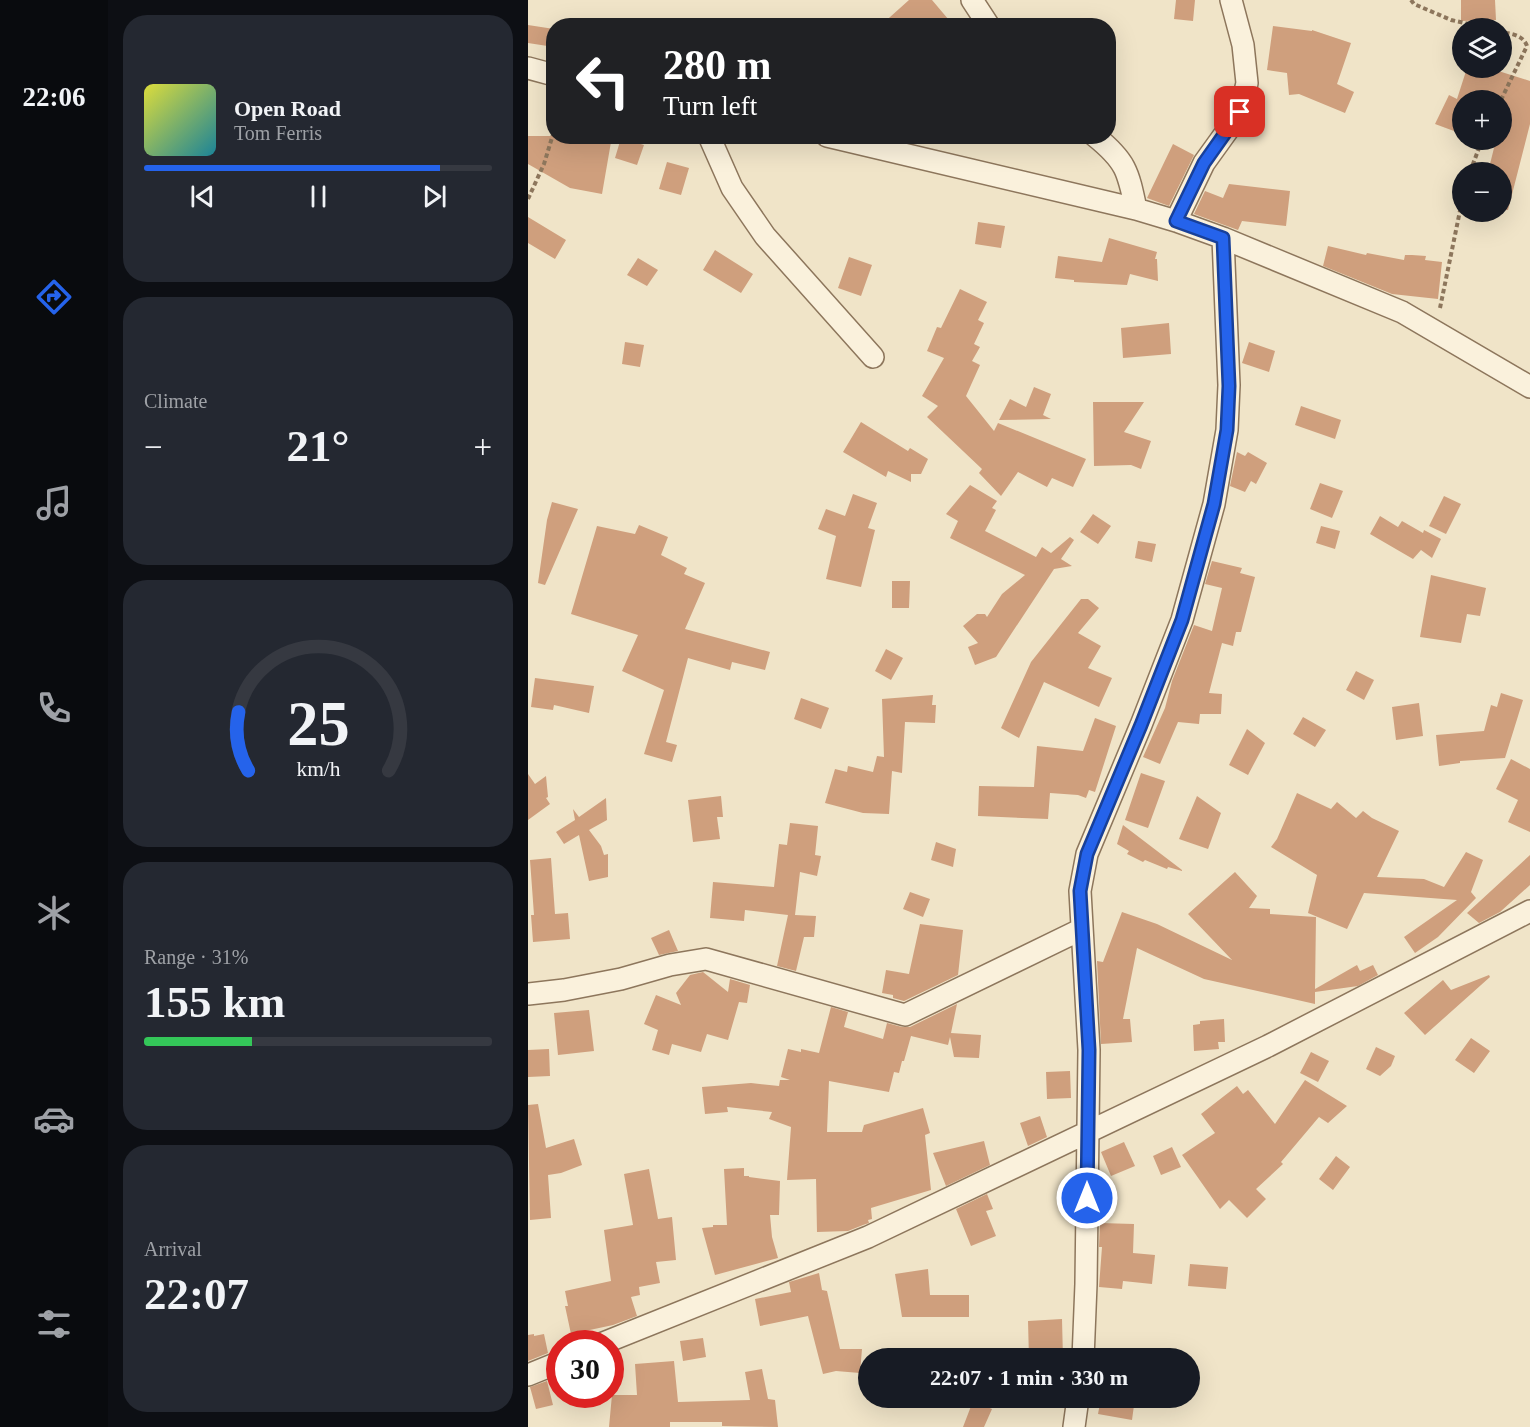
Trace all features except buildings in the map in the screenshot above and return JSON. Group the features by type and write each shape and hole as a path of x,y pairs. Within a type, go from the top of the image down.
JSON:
{"street":[{"path":"972,0 984,18"},
{"path":"1176,221 1204,163 1240,112 1245,93 1247,83 1243,45 1231,0"},
{"path":"528,68 546,73"},
{"path":"713,144 732,188 765,236 873,357"},
{"path":"861,144 1136,209 1223,238 1402,312 1530,387"},
{"path":"1105,144 1116,153 1128,174 1136,209"},
{"path":"1083,1348 1089,1050 1080,891 1087,854 1182,620 1214,504 1228,419 1229,386 1223,238"},
{"path":"624,1335 868,1237 1268,1046 1530,911"},
{"path":"528,994 621,979 670,965 706,959 905,1015 1082,928"},
{"path":"528,1375 546,1368"},
{"path":"1074,1427 1077,1408"}],"path":[{"path":"1411,0 1414,4 1452,20"},
{"path":"1512,34 1525,40 1527,46 1512,77"},
{"path":"528,199 544,164 550,144"},
{"path":"1435,331 1458,222"}],"route":[{"path":"1087,1198 1089,1050 1080,891 1087,854 1182,620 1214,504 1227,430 1229,386 1223,238 1176,221 1204,163 1240,112"}]}
